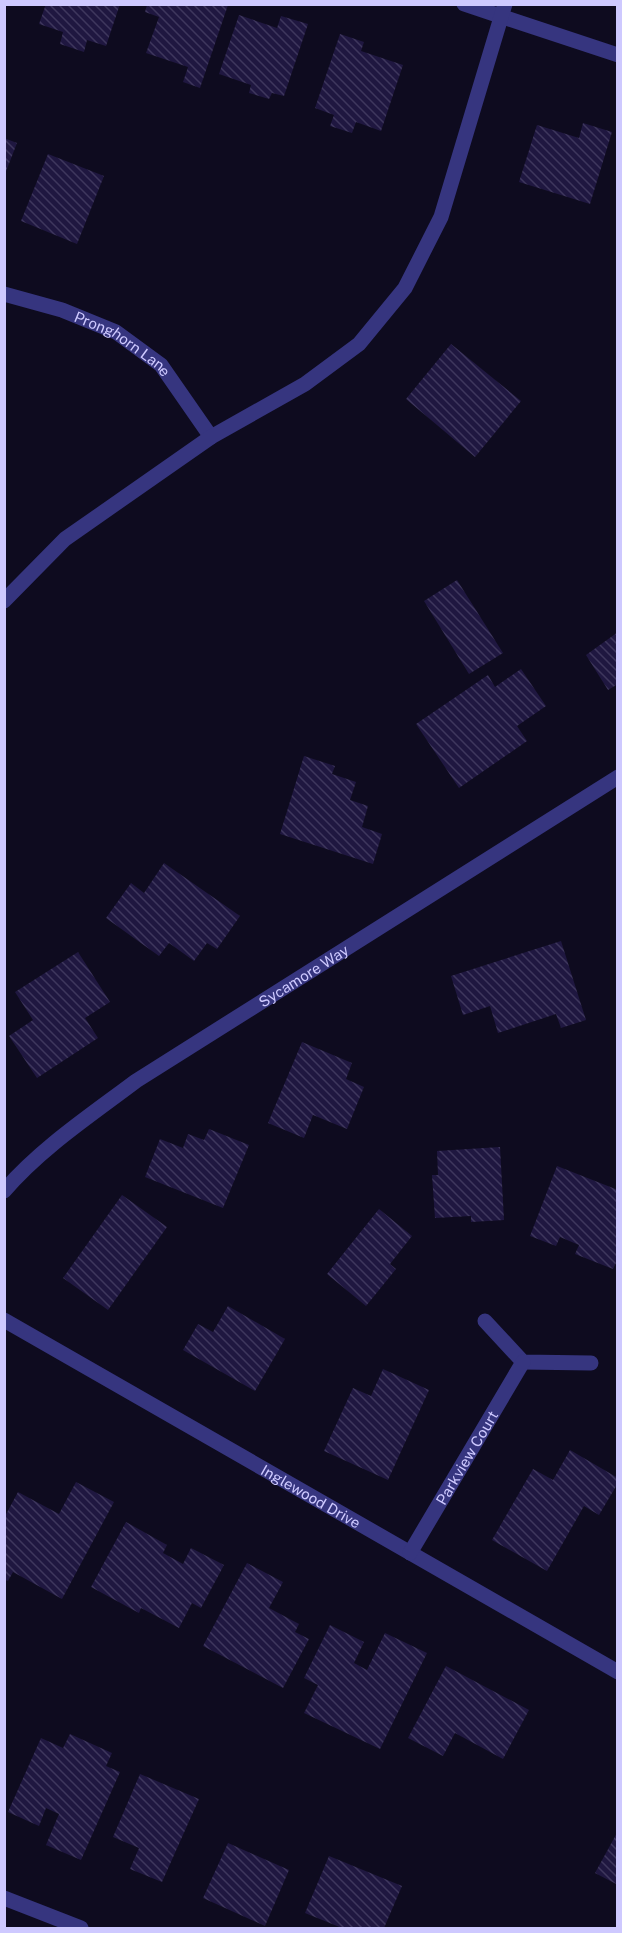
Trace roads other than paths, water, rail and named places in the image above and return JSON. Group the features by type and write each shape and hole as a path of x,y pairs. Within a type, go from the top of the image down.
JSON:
{"street":[{"path":"464,4 503,11 618,55"},
{"path":"4,601 65,539 211,437 305,384 359,344 405,288 441,217 503,11"},
{"name":"Pronghorn Lane","path":"4,294 62,310 116,332 161,365 211,437"},
{"name":"Sycamore Way","path":"4,1191 15,1178 73,1128 136,1081 618,777"},
{"name":"Inglewood Drive","path":"4,1320 618,1672"},
{"path":"485,1321 523,1362 591,1363"},
{"name":"Parkview Court","path":"410,1553 523,1362"},
{"path":"4,1898 81,1929"}]}
